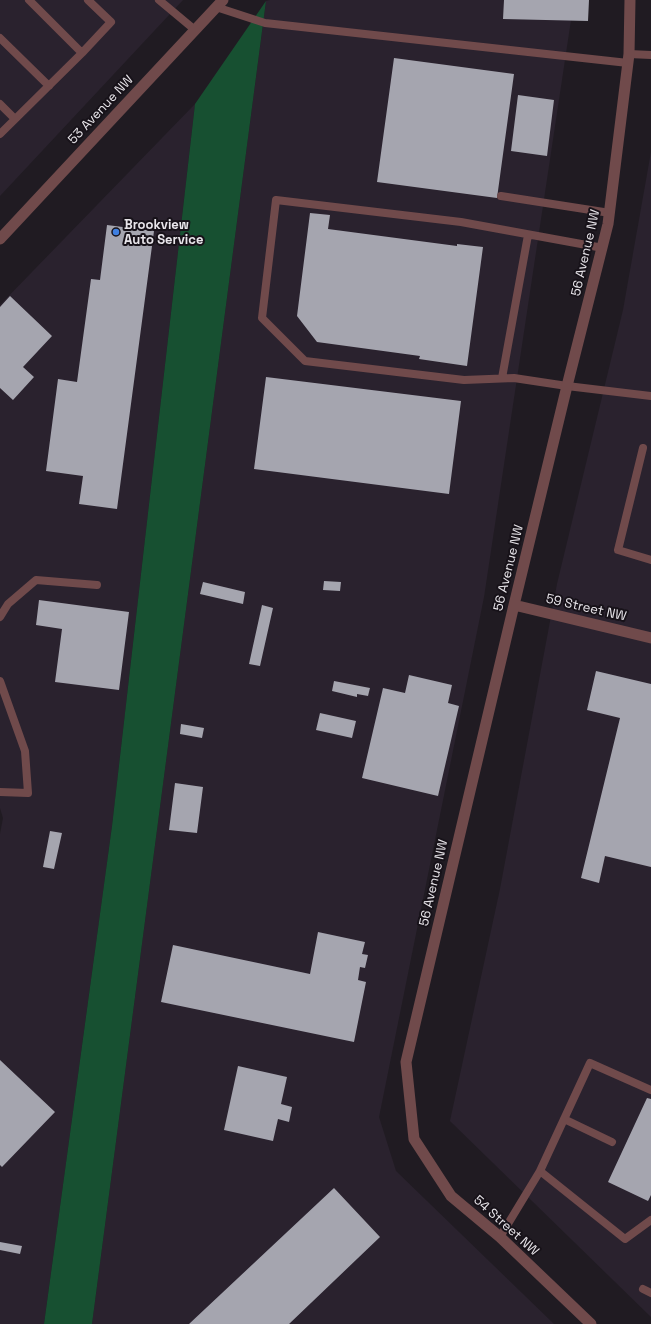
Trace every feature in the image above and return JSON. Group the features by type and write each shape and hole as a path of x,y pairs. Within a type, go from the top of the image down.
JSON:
{"street":[{"name":"56 Avenue NW","path":"414,1139 406,1062 567,386 603,248 610,213 629,58 630,0"},
{"name":"53 Avenue NW","path":"1,236 220,3"},
{"name":"59 Street NW","path":"514,605 651,638"},
{"name":"54 Street NW","path":"414,1139 451,1196 500,1237 591,1324"}],"lane":[{"path":"29,0 82,52"},
{"path":"0,134 49,86 110,22 88,0"},
{"path":"159,0 195,30"},
{"path":"220,3 265,24 629,58 651,55"},
{"path":"0,38 49,86"},
{"path":"0,104 15,119"},
{"path":"501,196 610,213"},
{"path":"603,248 461,222 276,200 262,318 304,361 464,380 514,378 651,396"},
{"path":"502,378 528,234"},
{"path":"644,448 618,550 651,560"},
{"path":"0,617 8,604 36,580 97,585"},
{"path":"0,681 25,751 28,793 0,792"},
{"path":"500,1237 540,1171 590,1063 651,1090"},
{"path":"564,1119 612,1142"},
{"path":"540,1171 625,1239 651,1220"},
{"path":"642,1289 651,1293"}],"shaded area":[{"path":"0,0 183,0 0,196"},
{"path":"574,0 484,597 379,1117 396,1171 554,1324 92,1324 266,1"},
{"path":"195,104 112,826 44,1324 0,1324 0,834 3,818 0,808 0,305"},
{"path":"651,152 651,1317 450,1121 500,889 557,584 623,310"}],"green space":[{"path":"266,1 92,1324 44,1324 112,826 195,104"}],"building":[{"path":"504,0 589,0 588,21 503,19"},
{"path":"394,58 514,74 497,198 377,182"},
{"path":"518,95 554,100 547,156 511,151"},
{"path":"310,213 330,215 328,229 457,246 457,244 483,247 467,366 419,359 420,356 317,342 297,316"},
{"path":"107,225 154,231 117,509 79,504 83,476 46,471 58,379 77,382 91,279 100,280"},
{"path":"10,296 52,336 23,367 34,377 13,400 0,388 0,307"},
{"path":"266,377 461,401 449,494 254,469"},
{"path":"324,581 341,582 340,591 323,590"},
{"path":"203,582 245,592 243,604 200,594"},
{"path":"39,600 129,612 119,690 55,682 62,629 36,625"},
{"path":"262,605 273,608 260,666 249,664"},
{"path":"596,671 651,684 651,867 605,856 599,883 581,878 620,718 587,710"},
{"path":"409,675 452,685 448,703 459,706 438,796 362,778 383,688 405,693"},
{"path":"334,681 370,688 368,696 357,694 357,697 332,691"},
{"path":"320,713 356,721 352,738 316,730"},
{"path":"181,724 204,728 202,738 180,734"},
{"path":"175,783 203,787 197,833 169,830"},
{"path":"50,831 62,833 54,869 43,867"},
{"path":"318,932 365,942 362,954 368,955 365,968 360,967 358,980 366,982 354,1042 161,1002 173,945 310,974"},
{"path":"0,1060 55,1112 2,1167 0,1165"},
{"path":"238,1066 287,1077 281,1104 292,1107 289,1122 278,1119 273,1141 224,1130"},
{"path":"647,1098 651,1099 651,1195 648,1201 608,1182"},
{"path":"334,1188 380,1237 289,1324 189,1324"},
{"path":"0,1242 22,1246 20,1254 0,1250"}],"place":[{"name":"Brookview Auto Service","path":"116,232"}]}
